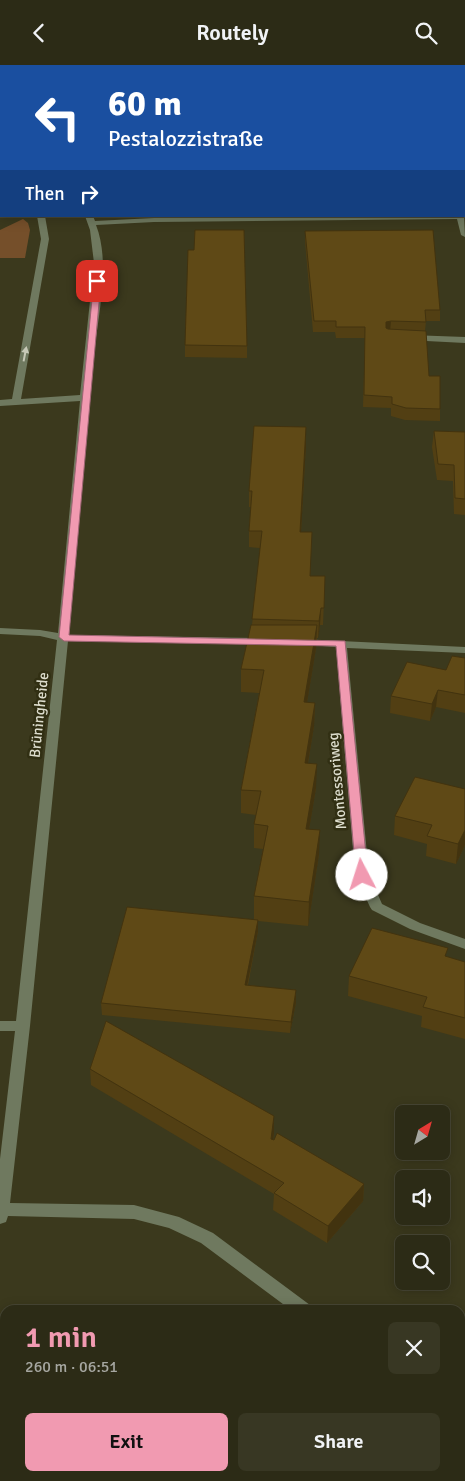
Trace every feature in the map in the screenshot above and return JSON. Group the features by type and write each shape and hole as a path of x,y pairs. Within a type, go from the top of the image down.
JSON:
{"street":[{"path":"16,402 45,239 41,217"},
{"path":"91,220 463,217 465,235"},
{"name":"Brüningheide","path":"0,1213 23,1026 64,637 96,295 98,253 91,220"},
{"path":"399,338 465,340"},
{"path":"0,403 85,398"},
{"path":"0,631 40,633 64,637 341,643 465,650"},
{"name":"Montessoriweg","path":"341,643 362,875 377,907 416,926 465,944"},
{"path":"0,1026 23,1026"},
{"path":"0,1213 134,1211 173,1222 207,1238 297,1305"}],"shaded area":[{"path":"23,219 28,223 30,230 25,258 0,258 0,230"}],"building":[{"path":"195,230 244,230 247,346 185,345 188,250 194,250"},
{"path":"433,230 440,310 425,310 426,322 391,321 386,322 386,328 426,331 429,376 440,376 440,409 406,408 392,404 392,397 364,395 365,327 336,327 336,321 314,321 305,231"},
{"path":"254,426 306,427 300,532 312,532 310,576 325,576 324,608 321,608 319,621 252,619 262,531 249,531 252,491 249,491"},
{"path":"434,431 465,432 465,499 455,498 454,465 438,464"},
{"path":"251,625 317,625 304,702 315,703 305,763 317,764 306,829 320,830 309,902 254,896 268,826 254,824 261,791 241,790 264,670 241,669"},
{"path":"452,656 465,658 465,695 438,690 432,704 391,696 407,662 446,670"},
{"path":"415,777 465,789 465,830 458,844 427,836 432,825 395,816"},
{"path":"127,907 258,920 245,985 296,990 291,1022 101,1003"},
{"path":"372,928 448,948 445,956 465,962 465,1018 423,1007 427,997 349,976"},
{"path":"106,1021 274,1116 271,1139 274,1140 277,1133 364,1184 328,1226 274,1193 284,1183 90,1069"}],"route":[{"path":"97,281 64,637 341,643 362,875"}]}
